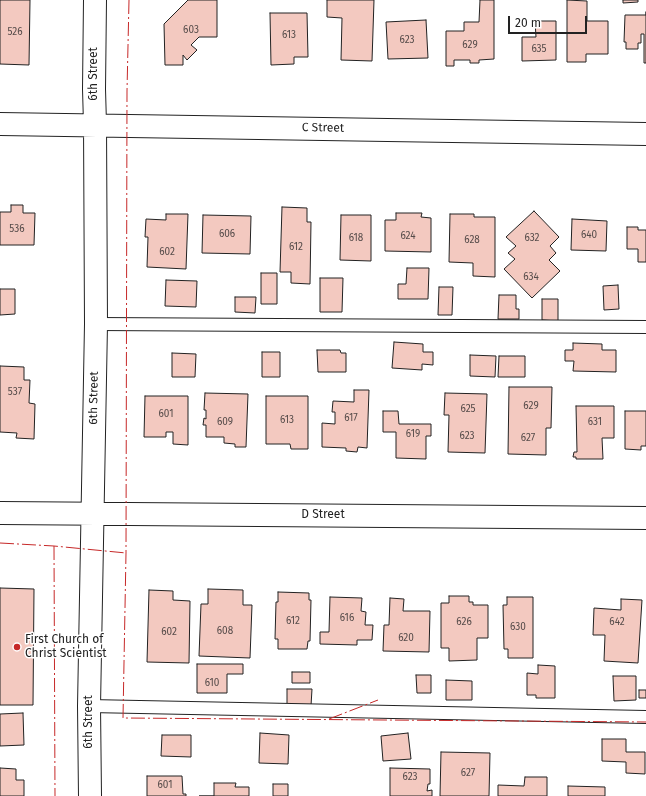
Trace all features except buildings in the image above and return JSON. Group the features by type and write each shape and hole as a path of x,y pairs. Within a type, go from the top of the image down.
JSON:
{"street":[{"name":"6th Street","path":"90,796 89,706 96,324 94,89 95,0"},
{"name":"C Street","path":"0,124 95,124 646,134"},
{"name":"D Street","path":"0,513 646,518"}],"lane":[{"path":"96,324 646,327"},
{"path":"89,706 646,717"}],"power":[{"path":"129,0 127,91 126,553 123,718 646,722"},
{"path":"0,543 54,546 126,553"},
{"path":"54,546 55,796"},
{"path":"329,719 378,700"}],"place":[{"name":"First Church of Christ Scientist","path":"17,647"}]}
